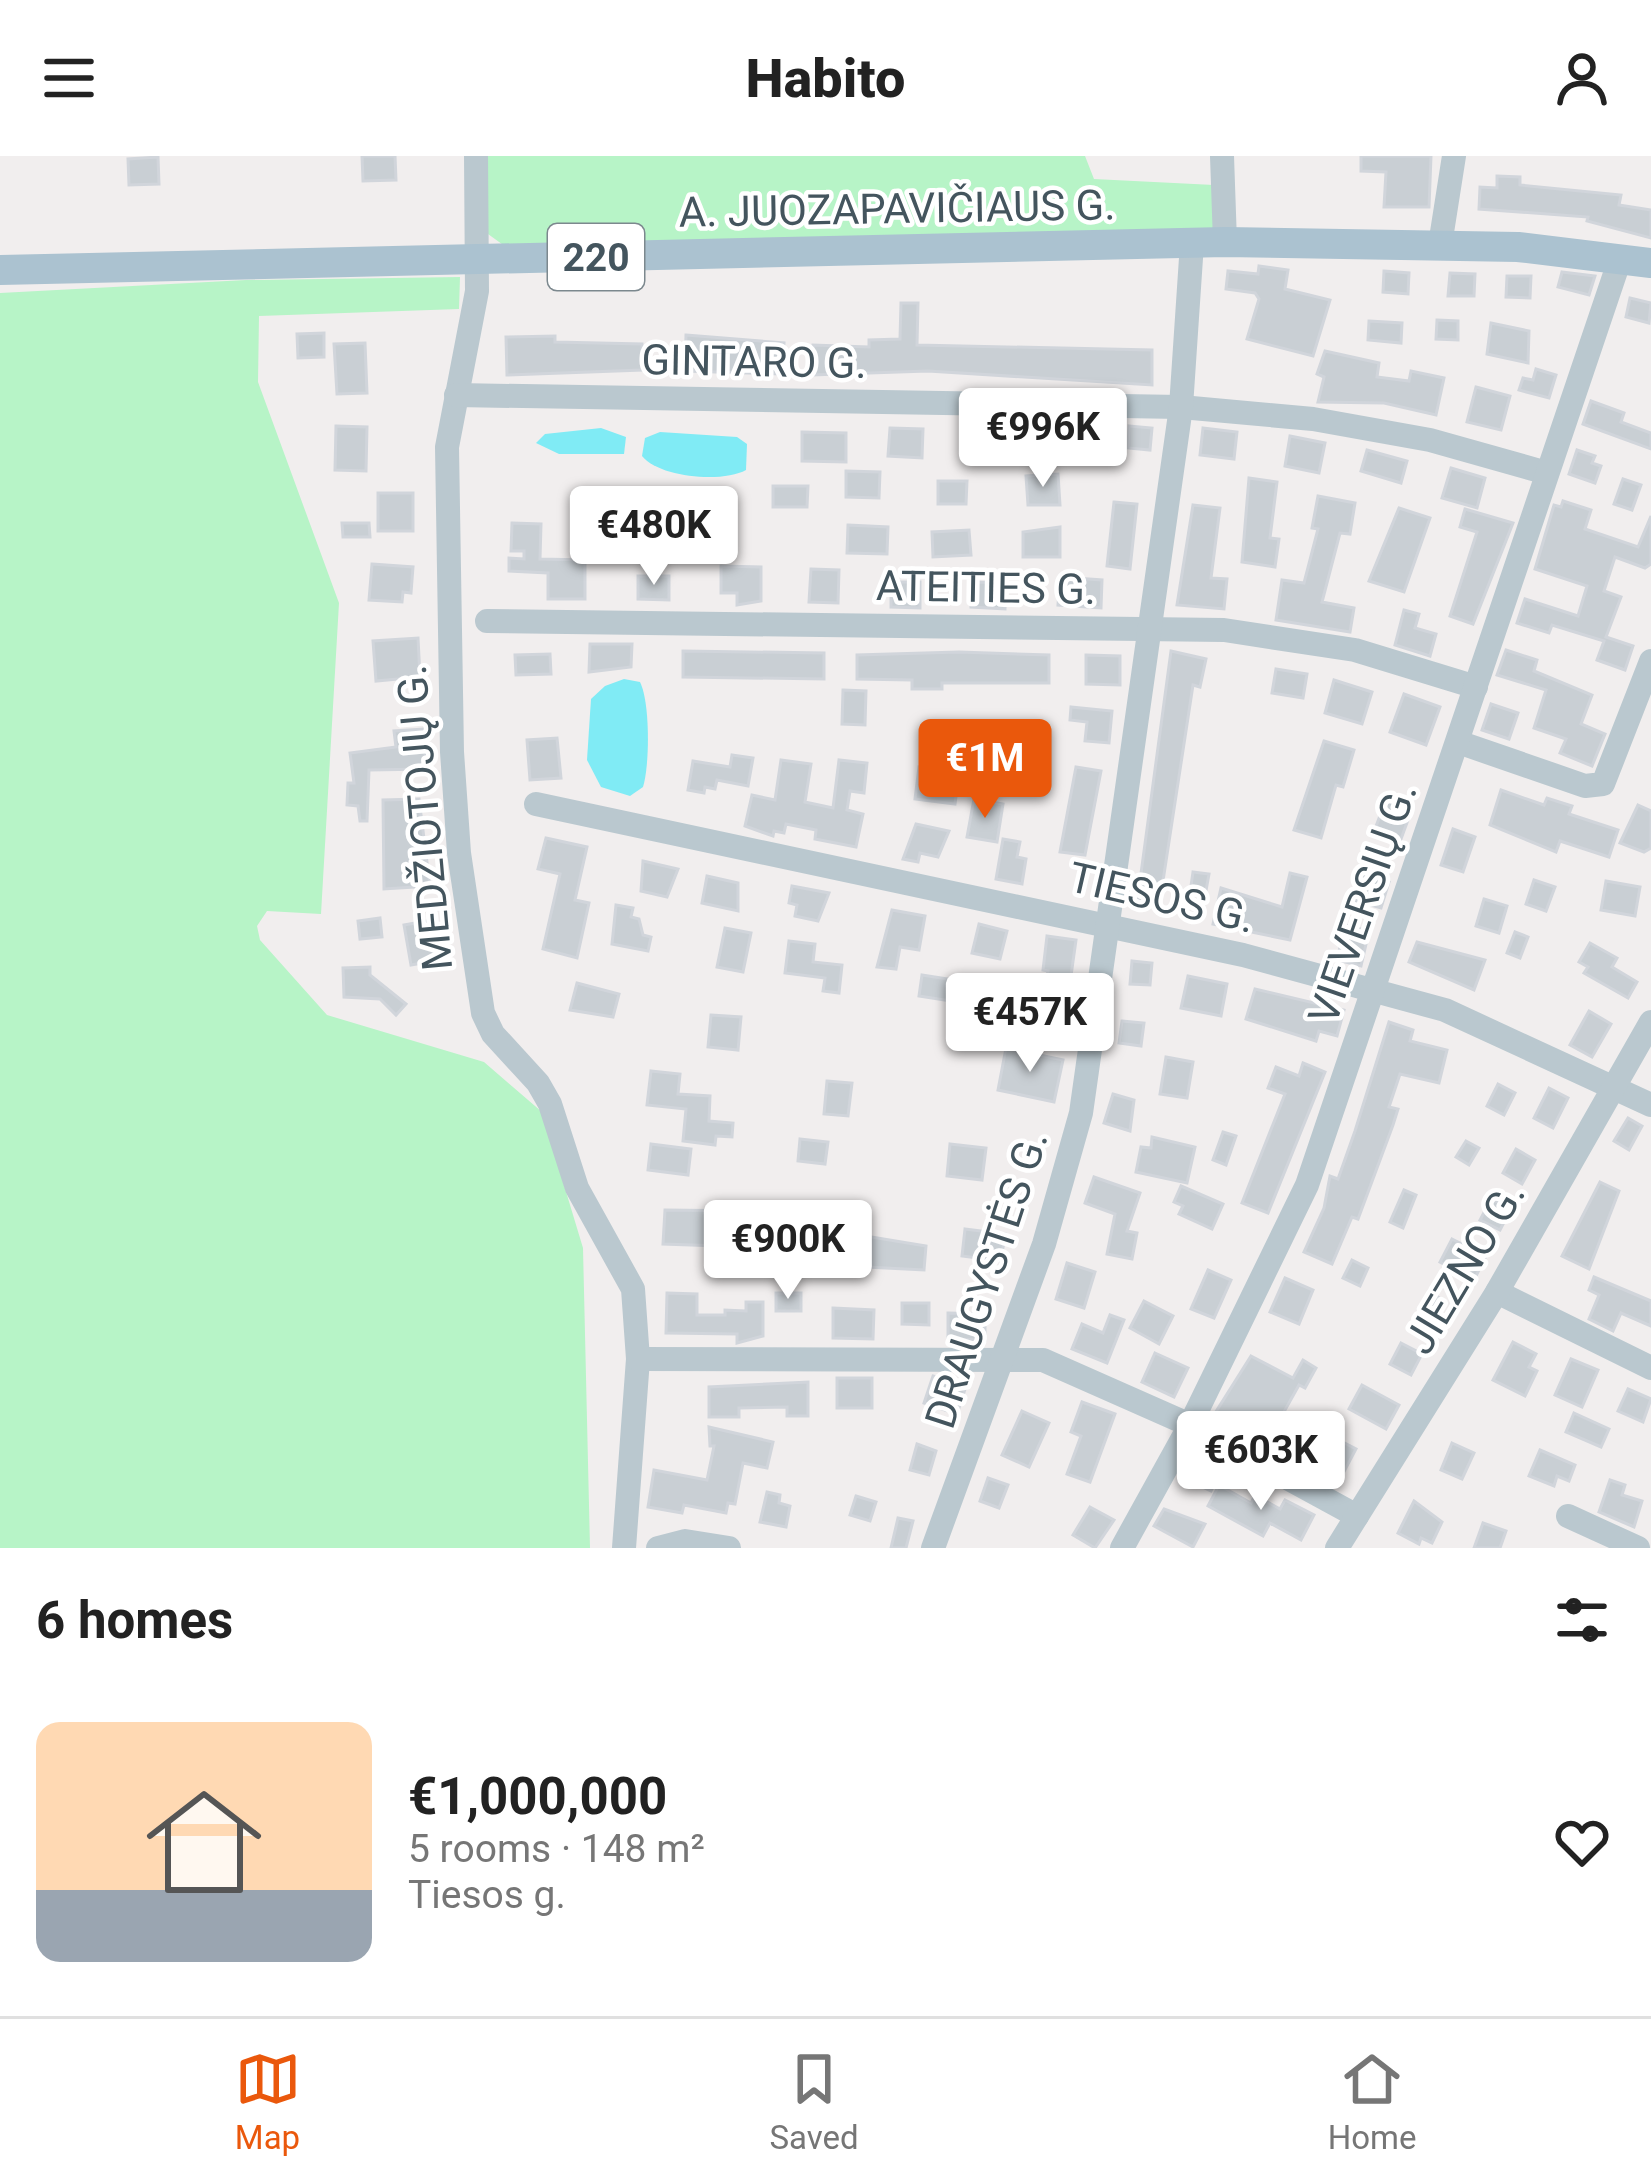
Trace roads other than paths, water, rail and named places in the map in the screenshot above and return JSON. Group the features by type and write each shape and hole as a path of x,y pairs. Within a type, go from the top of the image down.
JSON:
{"main road":[{"name":"A. JUOZAPAVIČIAUS G.","path":"0,270 1225,242 1440,245 1635,261"}],"street":[{"name":"MEDŽIOTOJŲ G.","path":"476,156 473,325 446,447 452,752 478,990 493,1034 538,1083 550,1105 577,1188 633,1289 638,1359 625,1548"},
{"path":"1222,156 1225,242"},
{"path":"1440,245 1454,156"},
{"name":"DRAUGYSTĖS G.","path":"933,1548 1044,1244 1081,1113 1181,406 1192,243"},
{"name":"VIEVERSIŲ G.","path":"1122,1548 1190,1425 1307,1184 1547,472 1635,261"},
{"name":"GINTARO G.","path":"456,395 1181,406 1336,423 1430,440 1547,472"},
{"name":"ATEITIES G.","path":"487,621 1151,628 1292,637 1476,687"},
{"path":"1458,742 1585,786 1604,784 1651,661"},
{"name":"TIESOS G.","path":"536,804 1109,923 1375,991 1500,1032 1651,1105"},
{"name":"JIEZNO G.","path":"1337,1548 1497,1292 1651,1022"},
{"path":"1497,1292 1651,1368"},
{"path":"638,1359 1043,1360 1190,1425 1357,1516"},
{"path":"1568,1516 1638,1548"},
{"path":"658,1548 685,1541 729,1548"}],"water":[{"path":"601,428 626,437 624,454 559,454 536,443 545,434"},
{"path":"660,432 737,437 747,444 746,470 708,477 663,469 642,456 645,438"},
{"path":"624,679 640,682 647,718 643,787 630,796 601,787 587,760 591,699 605,686"}]}
